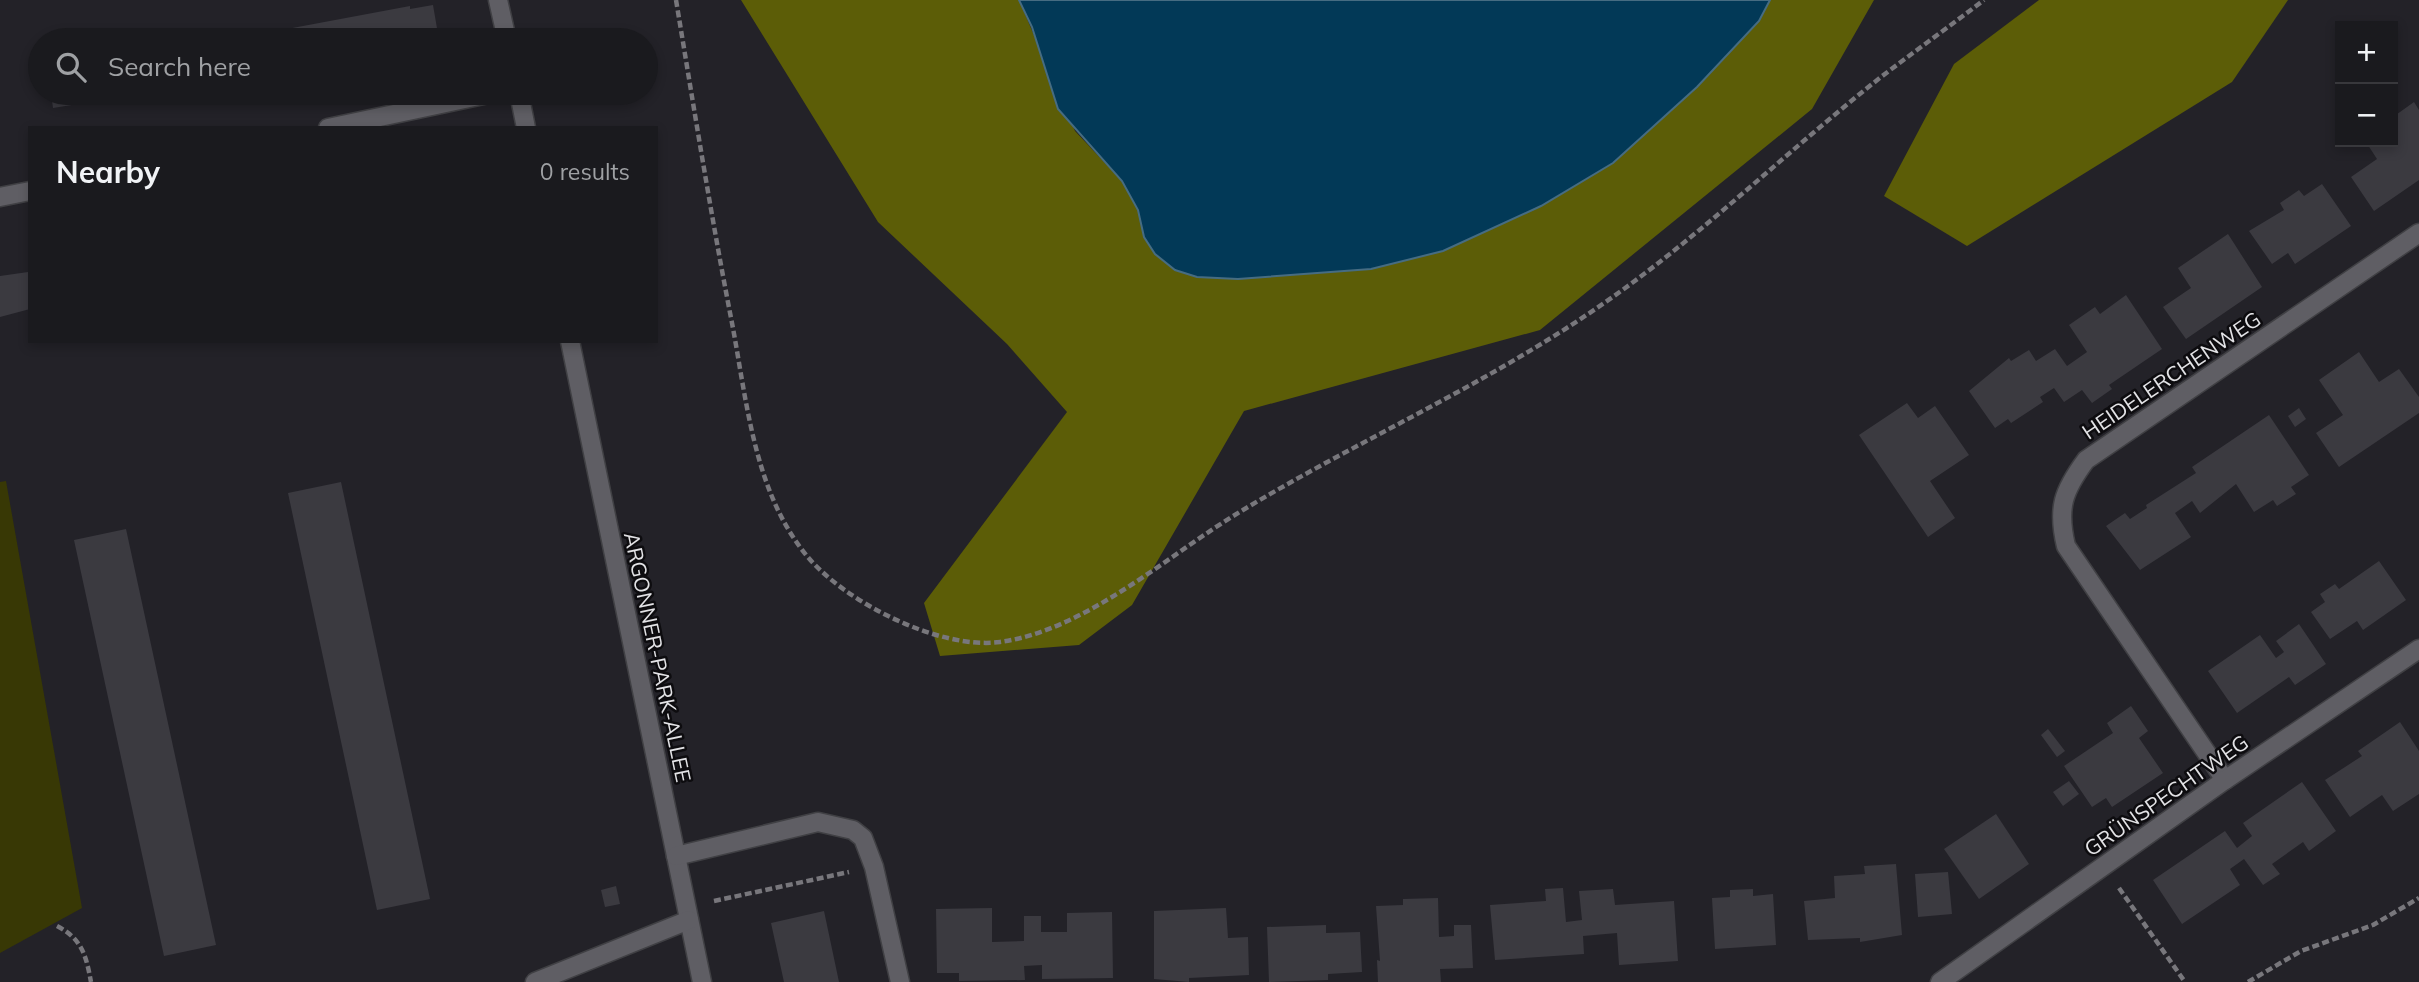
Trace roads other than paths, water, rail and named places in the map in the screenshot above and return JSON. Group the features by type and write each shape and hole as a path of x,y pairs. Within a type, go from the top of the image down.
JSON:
{"street":[{"path":"498,0 504,28"},
{"path":"337,126 436,105"},
{"path":"521,105 526,126"},
{"path":"0,197 28,191"},
{"name":"HEIDELERCHENWEG","path":"2225,780 2066,546 2060,523 2062,500 2086,460 2419,233"},
{"name":"ARGONNER-PARK-ALLEE","path":"570,343 702,982"},
{"name":"GRÜNSPECHTWEG","path":"1940,982 2225,780 2419,649"},
{"path":"676,856 818,822 853,830 863,838 874,867 900,982"},
{"path":"535,982 688,914"}],"water":[{"path":"1019,0 1770,0 1759,21 1697,87 1613,163 1541,206 1443,251 1371,269 1238,279 1197,277 1175,270 1155,254 1144,237 1138,210 1122,181 1058,109 1032,27"}]}
